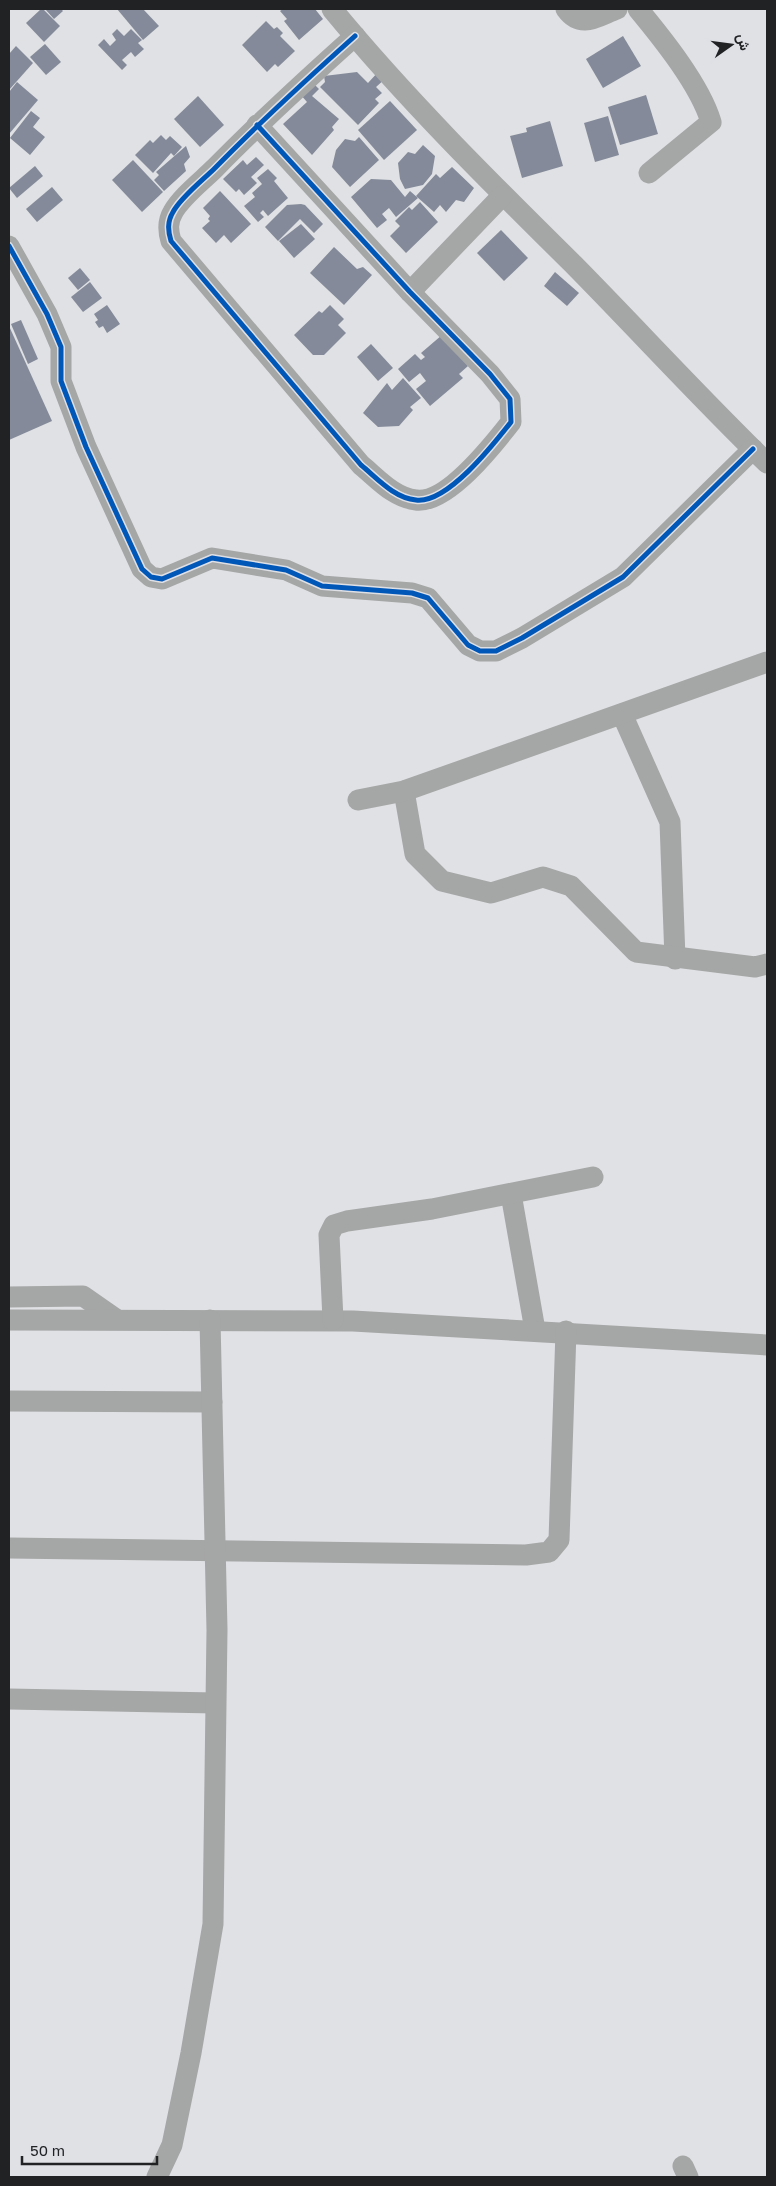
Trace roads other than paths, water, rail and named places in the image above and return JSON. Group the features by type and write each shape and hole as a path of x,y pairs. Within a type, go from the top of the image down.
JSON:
{"street":[{"path":"9,246 46,314 61,347 61,382 86,447 142,569 151,577 167,577 212,558 286,570 322,586 412,593 428,598 468,645 480,651 496,651 522,638 623,577 760,456 573,265 502,196 375,62 332,9"},
{"path":"566,9 572,18 584,21 617,9"},
{"path":"638,9 659,34 706,106 711,122 649,173"},
{"path":"257,125 410,292 490,374 510,399 511,422 484,456 442,494 416,501 394,493 361,465 171,241 167,227 173,212 257,125 355,36"},
{"path":"410,292 502,196"},
{"path":"358,800 404,792 622,714 764,670"},
{"path":"622,714 670,822 675,959"},
{"path":"404,792 415,854 442,881 491,893 543,877 571,886 636,952 675,959 754,967 767,964"},
{"path":"333,1320 329,1235 334,1225 347,1221 432,1209 593,1177"},
{"path":"511,1194 535,1330"},
{"path":"9,1297 83,1296 116,1320"},
{"path":"9,1320 333,1320 535,1330 767,1345"},
{"path":"157,2177 172,2145 191,2053 213,1924 216,1703 210,1320"},
{"path":"9,1548 526,1555 549,1552 559,1540 566,1332"},
{"path":"9,1401 212,1402"},
{"path":"9,1699 216,1703"}]}
